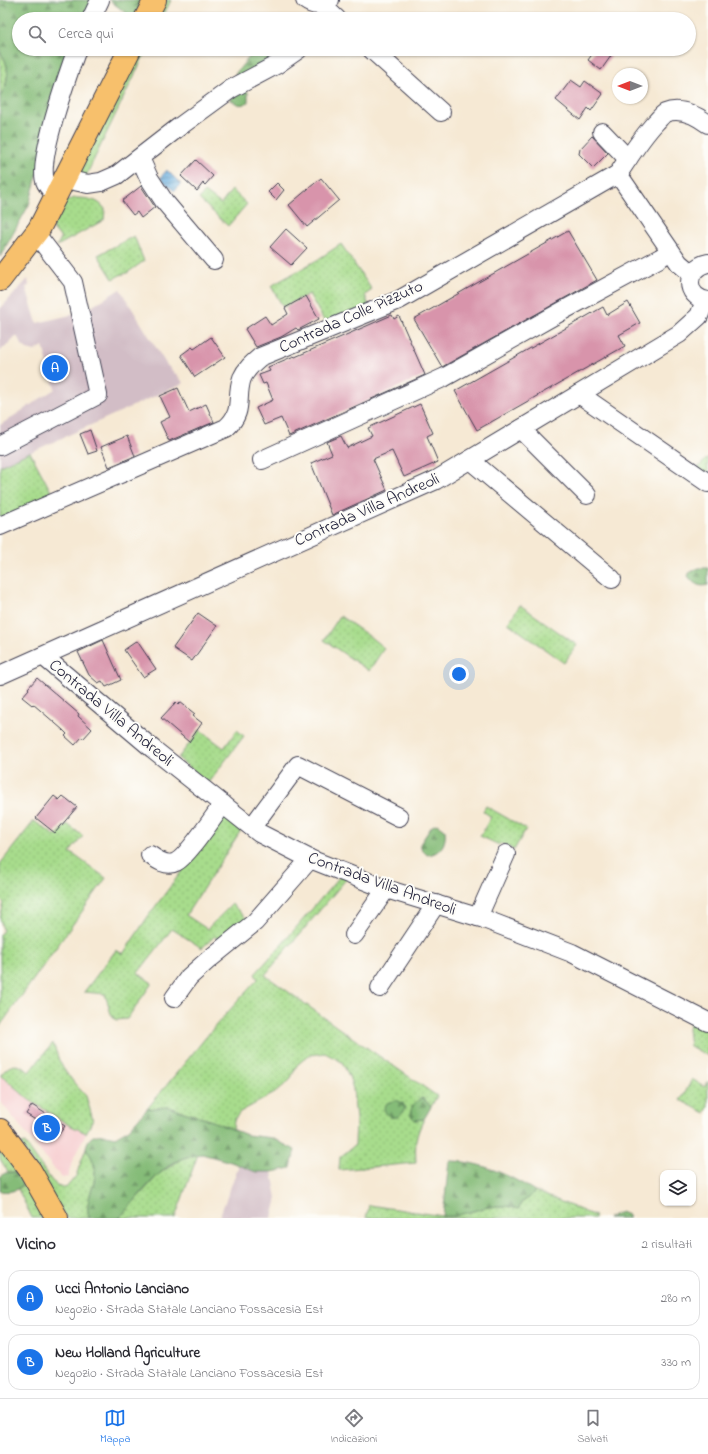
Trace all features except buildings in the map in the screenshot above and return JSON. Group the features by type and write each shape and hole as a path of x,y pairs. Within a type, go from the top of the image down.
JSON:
{"main road":[{"path":"149,12 155,0"},
{"path":"0,280 36,234 126,56"},
{"path":"0,1130 30,1170 57,1218"}],"street":[{"path":"94,12 100,0"},
{"path":"319,6 327,12"},
{"path":"75,56 45,157 45,181 50,189 101,182 117,175 179,127 231,90 276,65 289,56"},
{"path":"379,56 441,112"},
{"path":"692,274 679,263 670,251 618,174 642,137 664,114 674,111 691,113 708,124"},
{"path":"602,132 628,159"},
{"path":"140,158 149,178 164,201 214,260"},
{"name":"Contrada Colle Pizzuto","path":"0,526 226,428 233,422 239,408 242,378 247,369 260,357 398,300 618,174"},
{"path":"0,446 98,395 73,282 36,234"},
{"path":"262,460 445,377 660,258 670,251"},
{"path":"707,301 698,298 691,288 690,283 692,274 697,267 708,263"},
{"name":"Contrada Villa Andreoli","path":"707,301 699,316 679,334 436,480 43,656 153,748 260,833 310,859 386,888 478,917 572,953 708,1022"},
{"path":"579,394 708,483"},
{"path":"521,429 587,494"},
{"path":"470,460 612,579"},
{"path":"0,675 43,656"},
{"path":"252,827 298,765 399,817"},
{"path":"150,855 163,863 169,864 176,862 185,854 223,804"},
{"path":"478,917 506,854"},
{"path":"174,998 189,977 255,922 310,859"},
{"path":"354,935 386,888"},
{"path":"380,988 436,904"}],"shaded area":[{"path":"28,279 29,286 26,287 37,323 83,312 120,289 166,364 184,383 0,466 0,425 55,389 43,346 35,351 27,349 22,345 17,336 0,351 0,309"},
{"path":"0,1074 28,1099 67,1124 86,1133 72,1161 68,1177 62,1178 60,1176 0,1101"},
{"path":"239,1165 272,1172 277,1198 272,1218 219,1218"}],"green space":[{"path":"0,0 96,0 90,12 12,12 12,56 70,56 29,205 0,257 0,97 8,74 4,57 0,52"},
{"path":"109,0 144,0 138,12 125,12"},
{"path":"164,0 171,0 165,12 158,12"},
{"path":"0,52 4,57 8,74 0,97"},
{"path":"136,56 144,56 85,178 73,179"},
{"path":"250,56 281,56 237,84 235,74"},
{"path":"246,90 248,92 248,102 245,104 239,104 230,99"},
{"path":"232,190 247,204 228,226 199,199 205,192 221,204"},
{"path":"75,198 88,199 99,203 105,209 104,220 57,246 61,238 52,227 65,201"},
{"path":"134,236 144,261 127,273 113,279 98,255"},
{"path":"341,244 372,290 365,295 370,308 327,326 309,294 283,307 271,286 317,260"},
{"path":"30,452 55,499 0,523 0,466"},
{"path":"708,457 708,477 695,471"},
{"path":"699,568 708,568 708,585 702,586 696,584 688,576 690,572"},
{"path":"520,605 577,645 564,663 508,623"},
{"path":"340,616 384,648 369,671 324,640"},
{"path":"200,730 224,748 237,730 244,736 208,783 178,758"},
{"path":"486,806 526,829 514,850 501,843 499,845 480,836 491,817 483,811"},
{"path":"225,813 245,824 186,915 207,929 232,904 250,922 223,946 215,936 202,948 172,929 138,973 152,983 127,1019 116,1020 111,1014 105,994 84,992 116,950 123,954 149,915"},
{"path":"34,821 56,836 67,824 83,836 70,852 106,878 0,1026 0,935 3,930 0,918 4,903 0,899 0,864"},
{"path":"437,824 445,830 444,844 436,853 427,855 422,850 420,844 432,826"},
{"path":"341,875 348,877 265,975 437,1096 431,1107 424,1099 415,1120 424,1119 416,1140 416,1163 339,1170 340,1157 355,1145 356,1119 353,1089 349,1076 342,1062 325,1053 309,1055 297,1065 290,1080 275,1093 240,1112 234,1120 233,1129 168,1107 147,1109 216,1025 258,979 255,974"},
{"path":"692,1019 708,1027 708,1056 690,1046 688,1029"},
{"path":"53,1043 63,1068 86,1096 93,1120 86,1133 67,1124 28,1099 1,1075 7,1068 14,1065 18,1065 29,1072"},
{"path":"692,1079 705,1087 708,1081 708,1107 705,1113 680,1100"},
{"path":"422,1098 431,1107 424,1119 415,1120 410,1115 411,1110 413,1105"},
{"path":"396,1100 403,1103 405,1108 400,1115 394,1118 389,1116 384,1109 387,1103"},
{"path":"168,1107 212,1121 247,1135 272,1138 295,1150 291,1168 272,1172 256,1172 231,1162 202,1154 189,1156 172,1164 155,1177 119,1218 89,1218 88,1205 95,1177 95,1168 91,1156 86,1148 90,1139 97,1135 115,1137 129,1129 147,1109"},
{"path":"25,1143 52,1181 57,1185 66,1188 76,1176 86,1148 91,1156 95,1168 94,1183 88,1205 89,1218 66,1218 21,1144"},
{"path":"0,1144 24,1176 15,1172 8,1172 0,1159"},
{"path":"198,1154 175,1218 119,1218 159,1174 181,1159"},
{"path":"449,1161 472,1163 483,1166 505,1174 535,1191 530,1197 521,1203 519,1209 506,1206 496,1206 455,1216 443,1216"},
{"path":"5,1173 19,1173 25,1178 22,1185 16,1190 8,1192 0,1191 0,1177"},
{"path":"25,1178 47,1218 32,1218 18,1189 21,1187"},
{"path":"535,1191 595,1216 594,1218 366,1218 369,1205 443,1216 496,1206 506,1206 519,1209 521,1203 530,1197"},
{"path":"621,1212 628,1215 629,1218 608,1218"}],"water":[{"path":"167,170 181,184 174,191 160,178"}],"place":[{"name":"Ucci Antonio Lanciano","path":"55,368"},
{"name":"New Holland Agriculture","path":"47,1128"}]}
